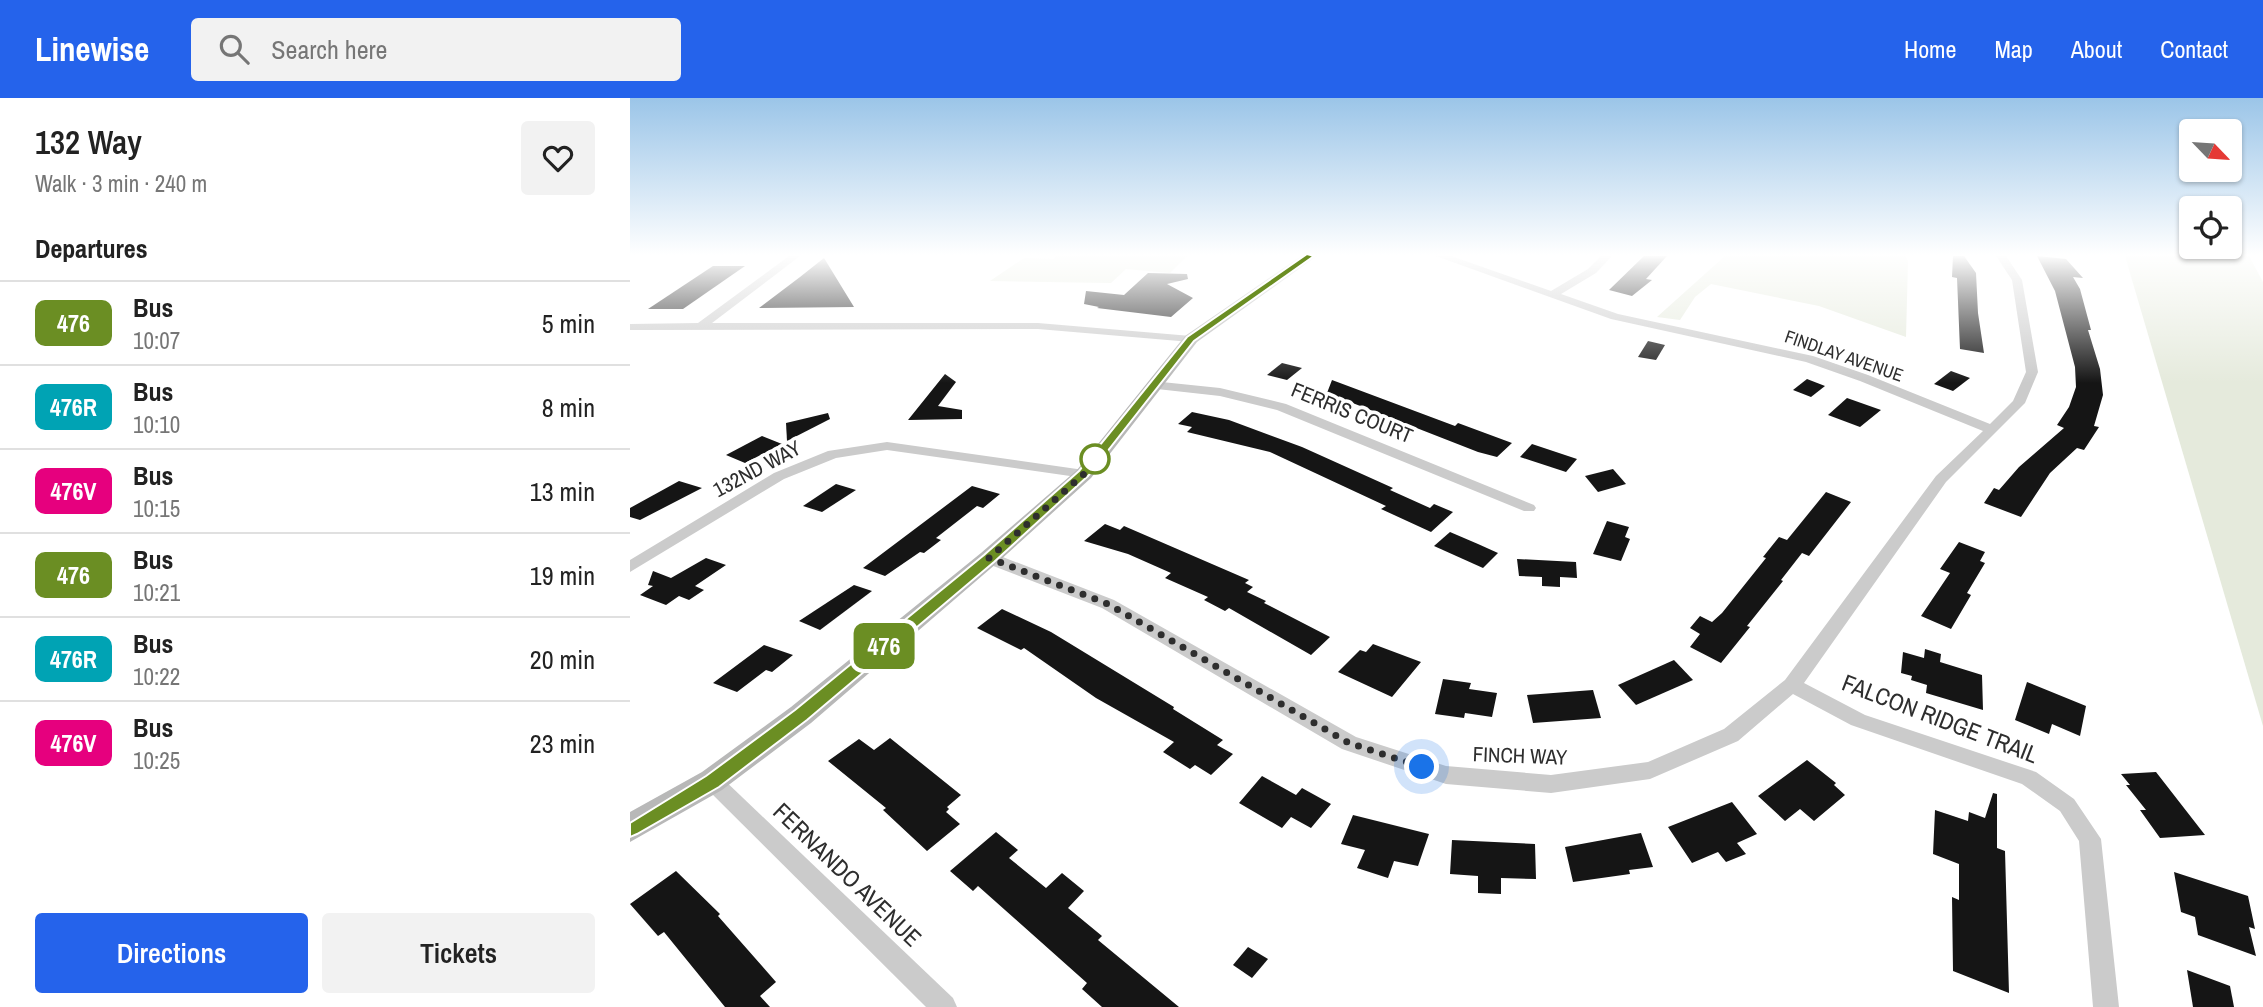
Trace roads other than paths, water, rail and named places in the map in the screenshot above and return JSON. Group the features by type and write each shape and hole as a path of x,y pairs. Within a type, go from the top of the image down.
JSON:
{"street":[{"path":"700,327 738,298"},
{"path":"630,828 712,781 801,715 989,558 1084,474 1191,339 1249,298"},
{"name":"FINDLAY AVENUE","path":"1558,298 1615,317 1809,359 1864,378 1992,430"},
{"name":"FINCH WAY","path":"989,558 1108,604 1349,743 1447,775 1551,784 1650,770 1731,735 1791,685 1941,479 2019,403 2032,372 2020,298"},
{"path":"630,327 1038,326 1191,339"},
{"name":"FERRIS COURT","path":"1152,385 1220,392 1281,407 1529,508"},
{"name":"132ND WAY","path":"630,567 779,476 833,454 887,446 1084,474"},
{"name":"FALCON RIDGE TRAIL","path":"1791,685 1858,720 2029,778 2067,805 2090,838 2106,1007"},
{"name":"FERNANDO AVENUE","path":"712,781 944,1007"}]}
